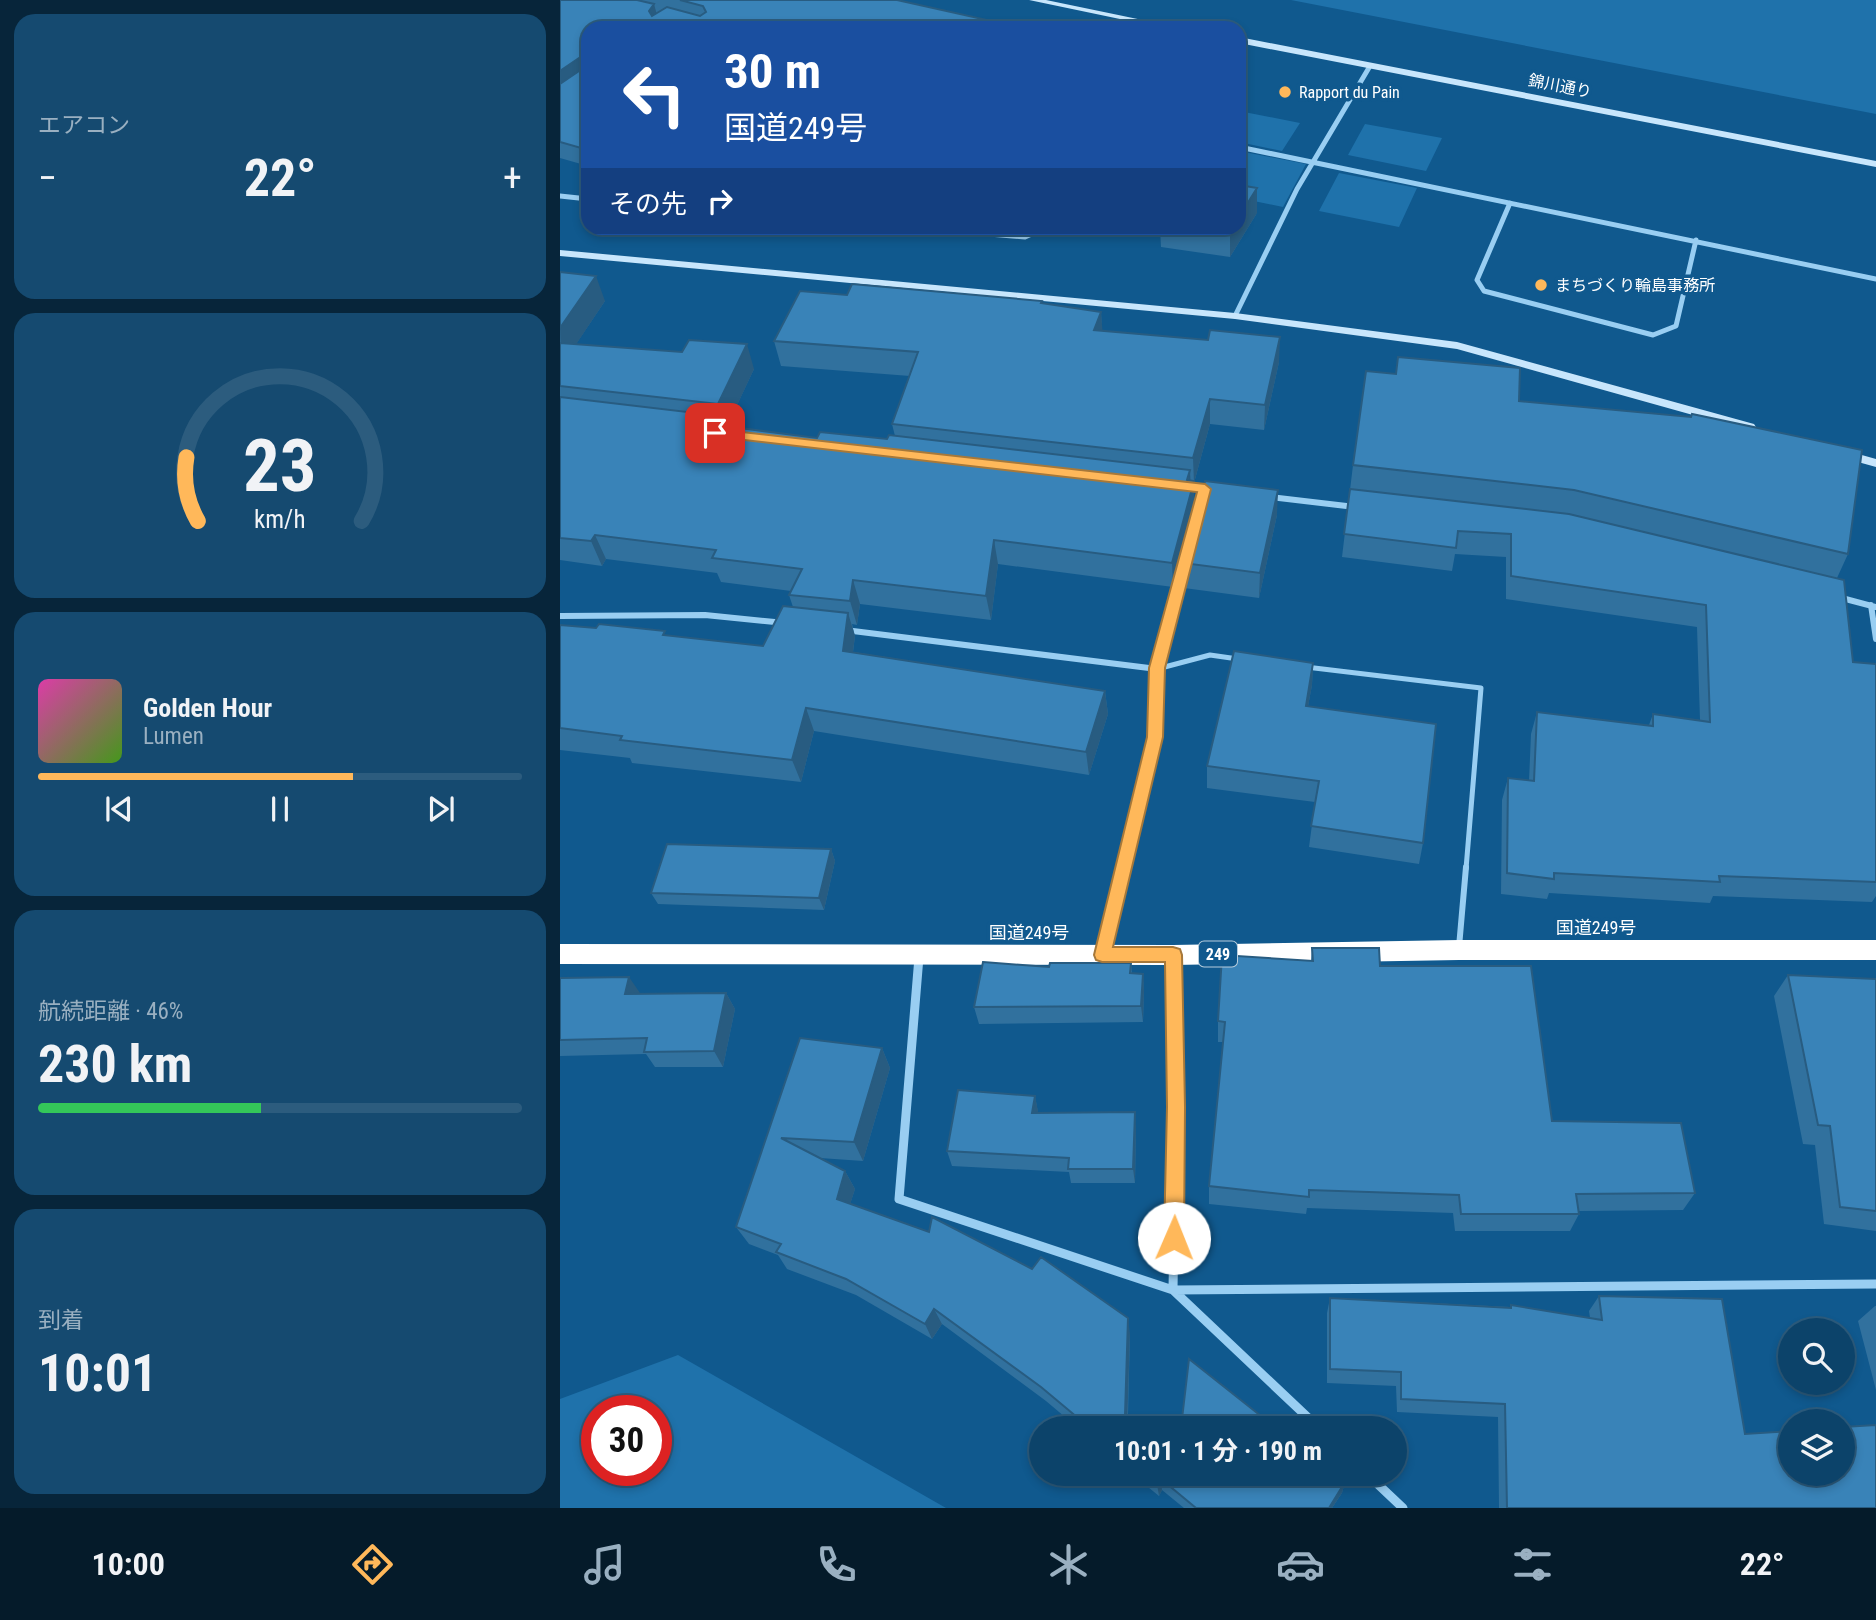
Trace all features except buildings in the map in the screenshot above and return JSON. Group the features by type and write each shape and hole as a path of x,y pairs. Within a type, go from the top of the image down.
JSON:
{"highway":[{"name":"国道249号","path":"560,954 1173,955 1459,950 1876,950"}],"street":[{"path":"1033,0 1141,21"},
{"name":"錦川通り","path":"1246,41 1876,164"},
{"path":"1235,317 1249,284 1314,162 1370,66"},
{"path":"1246,148 1876,279"},
{"path":"560,196 581,198"},
{"path":"1510,203 1477,280 1484,291 1653,335 1676,326 1696,240"},
{"path":"1001,235 1029,235"},
{"path":"560,253 1235,317 1457,346 1769,433"},
{"path":"1836,452 1876,463"},
{"path":"1260,495 1370,509"},
{"path":"1102,955 1155,737 1157,668 1188,553"},
{"path":"1831,596 1874,606 1876,639"},
{"path":"560,616 705,615 797,625"},
{"path":"836,629 1157,668"},
{"path":"919,954 899,1199 1173,1290 1876,1284"},
{"path":"1173,955 1176,1107 1173,1290 1306,1416"},
{"path":"1380,1486 1403,1508"}],"lane":[{"path":"1157,668 1210,655 1250,660"},
{"path":"1305,667 1481,688 1459,950"}],"shaded area":[{"path":"1291,0 1876,0 1876,114"},
{"path":"1246,112 1300,123 1282,151 1246,143"},
{"path":"1365,124 1442,138 1426,171 1348,155"},
{"path":"1246,152 1306,164 1283,207 1246,199"},
{"path":"1339,173 1417,188 1399,227 1319,211"},
{"path":"678,1355 946,1508 560,1508 560,1399"}],"place":[{"name":"Rapport du Pain","path":"1285,92"},
{"name":"まちづくり輪島事務所","path":"1541,285"}],"route":[{"path":"715,433 1205,489 1157,668 1155,737 1102,955 1173,955 1176,1107 1174,1238"}]}
